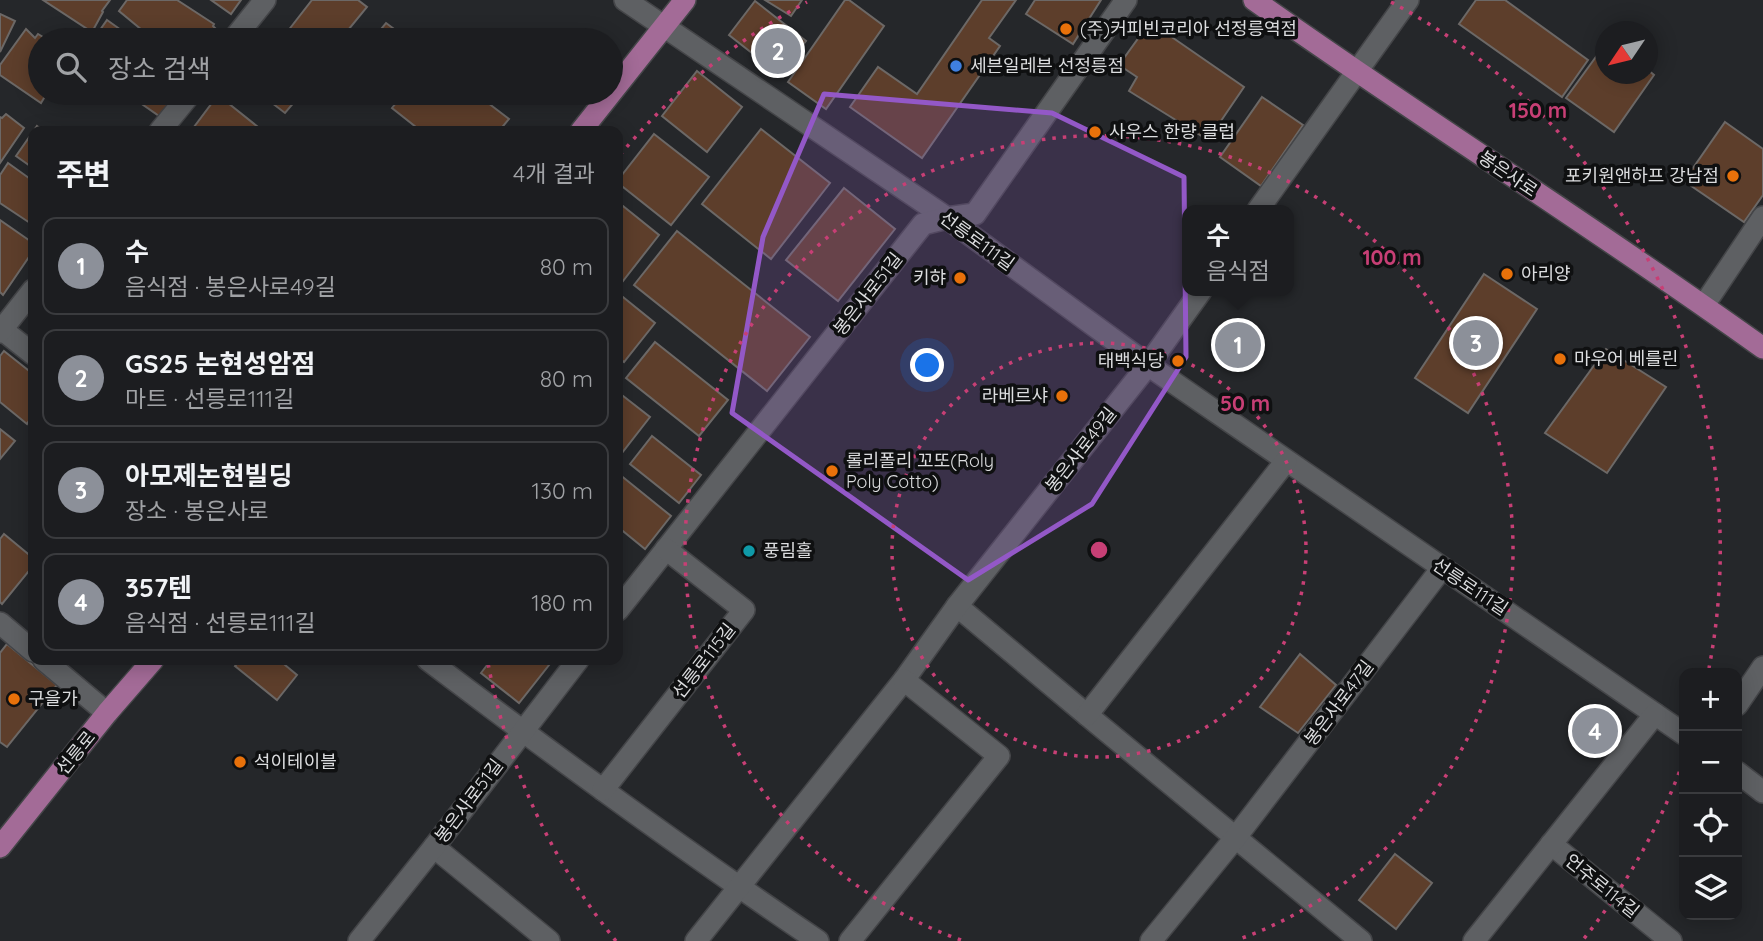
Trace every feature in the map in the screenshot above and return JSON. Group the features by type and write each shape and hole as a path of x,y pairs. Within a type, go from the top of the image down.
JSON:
{"main road":[{"path":"623,78 685,0"},
{"name":"봉은사로","path":"1254,0 1357,73 1763,348"},
{"path":"585,126 602,105"},
{"name":"선릉로","path":"0,847 149,665"}],"street":[{"path":"243,28 265,0"},
{"name":"선릉로111길","path":"625,0 947,218 1148,365 1680,731"},
{"name":"봉은사로51길","path":"623,604 923,224 975,214 1126,0"},
{"path":"1262,205 1408,0"},
{"path":"164,126 181,105"},
{"path":"1703,305 1763,217"},
{"path":"28,296 1,330 28,350"},
{"name":"봉은사로49길","path":"696,941 904,680 957,606 1148,365 1197,296"},
{"path":"1087,715 1286,461"},
{"name":"선릉로115길","path":"603,790 744,610 666,549"},
{"name":"봉은사로47길","path":"1151,941 1236,837 1442,568"},
{"path":"957,606 1361,941"},
{"path":"0,623 28,647"},
{"path":"50,665 107,713"},
{"path":"435,665 603,790 818,941"},
{"name":"봉은사로51길","path":"359,941 574,665"},
{"path":"1742,698 1763,667"},
{"path":"850,941 999,756 904,680"},
{"path":"1474,941 1654,713"},
{"path":"1742,776 1763,792"},
{"name":"언주로114길","path":"1551,844 1656,936"},
{"path":"434,847 548,941"}],"highlighted area":[{"path":"824,94 1052,113 1184,177 1186,357 1092,504 968,580 732,413 763,237"}],"building":[{"path":"43,0 110,0 94,28 86,28"},
{"path":"127,0 177,0 214,24 215,28 140,28 119,11"},
{"path":"211,0 241,0 231,14"},
{"path":"312,0 358,0 367,7 350,28 290,28"},
{"path":"765,0 802,0 791,16"},
{"path":"845,0 849,0 884,26 826,109 788,82"},
{"path":"982,0 1016,0 989,38 1000,46 922,158 850,107 878,67 917,94"},
{"name":"(주)커피빈코리아 선정릉역점","path":"1035,0 1101,0 1073,44 1026,14"},
{"path":"1476,0 1505,0 1588,60 1562,97 1459,24"},
{"path":"755,1 806,41 780,75 729,35"},
{"path":"0,14 15,21 0,52"},
{"path":"107,20 118,28 101,28"},
{"path":"1150,22 1244,87 1208,140 1129,91 1137,77 1119,65"},
{"path":"26,29 28,94 0,75 0,65"},
{"path":"1595,58 1595,84 1648,84 1614,132 1566,98"},
{"path":"697,71 742,107 707,152 662,116"},
{"path":"1262,97 1303,125 1261,186 1220,157"},
{"path":"143,105 171,105 162,118"},
{"path":"210,105 230,105 257,126 195,126"},
{"path":"275,105 292,105 285,113"},
{"path":"394,105 491,105 509,119 503,126 415,126 392,108"},
{"path":"6,114 24,128 0,163 0,117"},
{"path":"1725,122 1763,149 1763,195 1744,222 1684,181"},
{"path":"761,129 830,183 771,259 702,204"},
{"path":"654,134 709,177 671,225 623,187 623,174"},
{"path":"28,139 28,164 16,156"},
{"path":"8,163 28,177 28,222 0,203 0,175"},
{"path":"844,188 895,229 838,301 786,260"},
{"path":"623,206 659,235 623,281"},
{"path":"0,220 28,240 28,258 3,295 0,292"},
{"path":"677,231 810,337 767,391 634,285"},
{"path":"1484,274 1537,309 1468,413 1415,378"},
{"path":"623,297 655,323 623,361"},
{"path":"655,342 728,400 699,436 626,378"},
{"path":"1606,349 1666,387 1607,473 1545,433"},
{"path":"4,351 28,370 27,424 0,402 0,356"},
{"path":"623,396 650,417 623,452"},
{"path":"0,429 15,441 0,459"},
{"path":"652,436 701,475 679,503 630,464"},
{"path":"623,477 671,516 645,549 623,531"},
{"path":"4,534 28,554 28,572 2,604 0,602 0,539"},
{"path":"7,644 28,661 28,665 33,665 57,685 7,747 0,742 0,653"},
{"path":"1300,654 1336,685 1298,733 1260,707"},
{"path":"285,665 297,675 277,700 235,666"},
{"path":"487,665 549,665 519,703 481,673"},
{"path":"1395,854 1432,883 1396,929 1359,900"}],"place":[{"name":"(주)커피빈코리아 선정릉역점","path":"1066,29"},
{"name":"GS25 논현성암점","path":"778,51"},
{"name":"세븐일레븐 선정릉점","path":"956,66"},
{"name":"사우스 한량 클럽","path":"1095,132"},
{"name":"포키원앤하프 강남점","path":"1733,176"},
{"name":"아리양","path":"1507,274"},
{"name":"키햐","path":"960,278"},
{"name":"아모제논현빌딩","path":"1476,343"},
{"name":"수","path":"1238,345"},
{"name":"마우어 베를린","path":"1560,359"},
{"name":"태백식당","path":"1178,361"},
{"name":"라베르샤","path":"1062,396"},
{"name":"롤리폴리 꼬또(Roly Poly Cotto)","path":"832,471"},
{"name":"풍림홀","path":"749,551"},
{"name":"구을가","path":"14,699"},
{"name":"357텐","path":"1595,731"},
{"name":"석이테이블","path":"240,762"}]}
